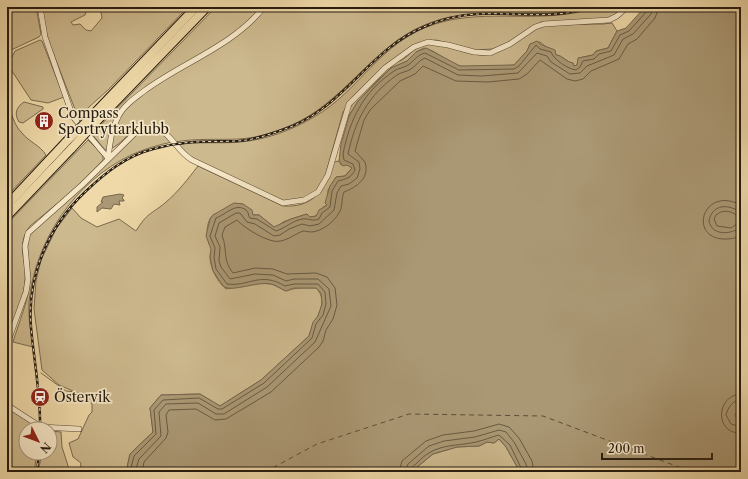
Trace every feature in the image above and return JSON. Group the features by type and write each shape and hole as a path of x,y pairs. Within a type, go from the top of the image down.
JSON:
{"highway":[{"path":"91,123 196,7"},
{"path":"7,205 207,7"},
{"path":"7,216 69,145"}],"street":[{"path":"40,7 45,37 73,116 108,158"},
{"path":"108,158 113,129 118,116 132,101 153,84 235,34 264,7"},
{"path":"7,344 26,292 28,279 25,246 28,233 82,185 137,131 145,128 156,128 169,137 181,153 192,160 283,203 304,200 318,192 324,184 350,104 385,68 414,47 433,42 474,52 490,53 510,44 540,25 609,20 618,16 628,7"},
{"path":"7,405 40,427 79,429"}],"shaded area":[{"path":"7,7 36,7 41,34 39,37 11,50 7,55"},
{"path":"41,7 88,7 85,15 71,22 73,25 80,24 86,30 91,31 102,18 101,12 95,7 188,7 109,89 78,117 48,40"},
{"path":"216,7 585,7 566,12 548,14 471,14 432,22 395,42 318,110 300,121 270,133 247,138 175,142 170,134 165,130 156,126 148,125 141,126 112,148 105,150 92,134"},
{"path":"597,7 624,7 614,17 600,20 541,22 511,41 493,49 474,50 436,40 418,43 385,65 353,96 343,112 324,180 314,193 304,198 283,202 186,155 177,145 250,141 269,137 297,126 330,106 384,54 399,42 416,32 435,24 455,19 475,17 557,15"},
{"path":"612,23 617,31 608,48 596,51 593,55 579,58 577,65 574,66 573,63 556,55 540,42 530,44 527,51 514,65 462,66 457,65 424,48 416,52 407,61 391,68 358,101 349,116 347,114 355,101 374,79 388,67 404,59 415,49 421,46 428,44 443,45 466,53 483,55 505,49 544,25"},
{"path":"40,40 42,41 64,97 48,103 31,100 8,65 15,51"},
{"path":"7,102 19,130 46,155 7,196"},
{"path":"24,102 43,107 43,109 23,123 19,122 16,113 18,108"},
{"path":"147,130 161,133 172,142 151,147 131,155 111,167 92,181 61,215 49,235 33,279 29,308 33,347 13,342 29,289 30,275 28,240 30,234 138,133"},
{"path":"88,140 103,155 103,160 81,184 30,226 23,240 22,247 25,280 23,295 7,337 7,224"},
{"path":"339,161 341,165 347,164 352,168 345,176 336,177 328,190 327,205 322,208 316,216 310,217 307,214 283,222 277,227 274,227 259,215 253,215 243,204 237,204 213,215 207,228 208,242 212,249 210,254 211,265 219,281 226,289 256,283 272,284 286,291 297,288 316,288 322,300 320,312 309,336 261,380 220,406 200,394 161,395 150,408 153,432 130,454 126,472 79,472 81,463 73,457 69,443 78,439 89,415 92,412 92,404 80,394 59,385 42,370 34,309 36,281 41,260 56,229 72,208 81,218 97,227 119,219 136,231 146,217 165,203 187,181 198,166 283,206 294,206 303,204 317,195 327,181 333,162"},
{"path":"7,407 28,421 18,421 18,461 36,461 34,472 7,472"},
{"path":"58,432 61,432 62,447 70,472 38,472 40,461 58,461"},
{"path":"499,439 506,447 520,472 411,472 433,454 457,447 479,446 487,442 494,443"}],"water":[{"path":"645,7 741,7 741,406 735,415 736,417 741,417 741,472 520,472 506,447 499,439 494,443 487,442 479,446 457,447 433,454 411,472 126,472 130,454 153,432 150,408 161,395 200,394 220,406 261,380 309,336 313,322 318,316 322,304 321,293 316,288 294,288 286,291 266,283 233,288 224,287 213,271 210,257 211,249 206,236 210,219 213,215 234,203 243,204 252,210 253,215 259,215 274,227 291,219 307,214 310,217 316,216 319,210 327,205 325,203 330,186 336,177 345,176 352,168 347,165 343,166 339,161 341,144 349,116 358,101 391,68 407,61 416,52 426,48 460,66 514,65 527,51 530,44 537,41 542,45 555,50 556,55 573,63 574,66 577,65 578,58 593,55 596,51 608,48 617,31 626,28"},
{"path":"120,194 124,195 122,198 124,201 119,201 120,205 114,204 111,209 102,208 97,212 97,207 103,202 101,202 103,197"}],"waterway":[{"path":"41,373 66,391 76,392"}],"ferry route":[{"path":"265,472 317,444 409,414 543,416 692,472"}],"railway":[{"path":"40,421 31,327 33,289 37,271 43,254 60,221 85,192 100,178 116,166 134,156 153,149 185,143 249,140 277,132 304,121 322,109 340,94 388,49 406,36 438,21 471,15 535,15 563,13 591,7"},
{"path":"37,472 38,461"}],"place":[{"name":"Compass Sportryttarklubb","path":"44,121"},
{"name":"Östervik","path":"40,397"}]}
